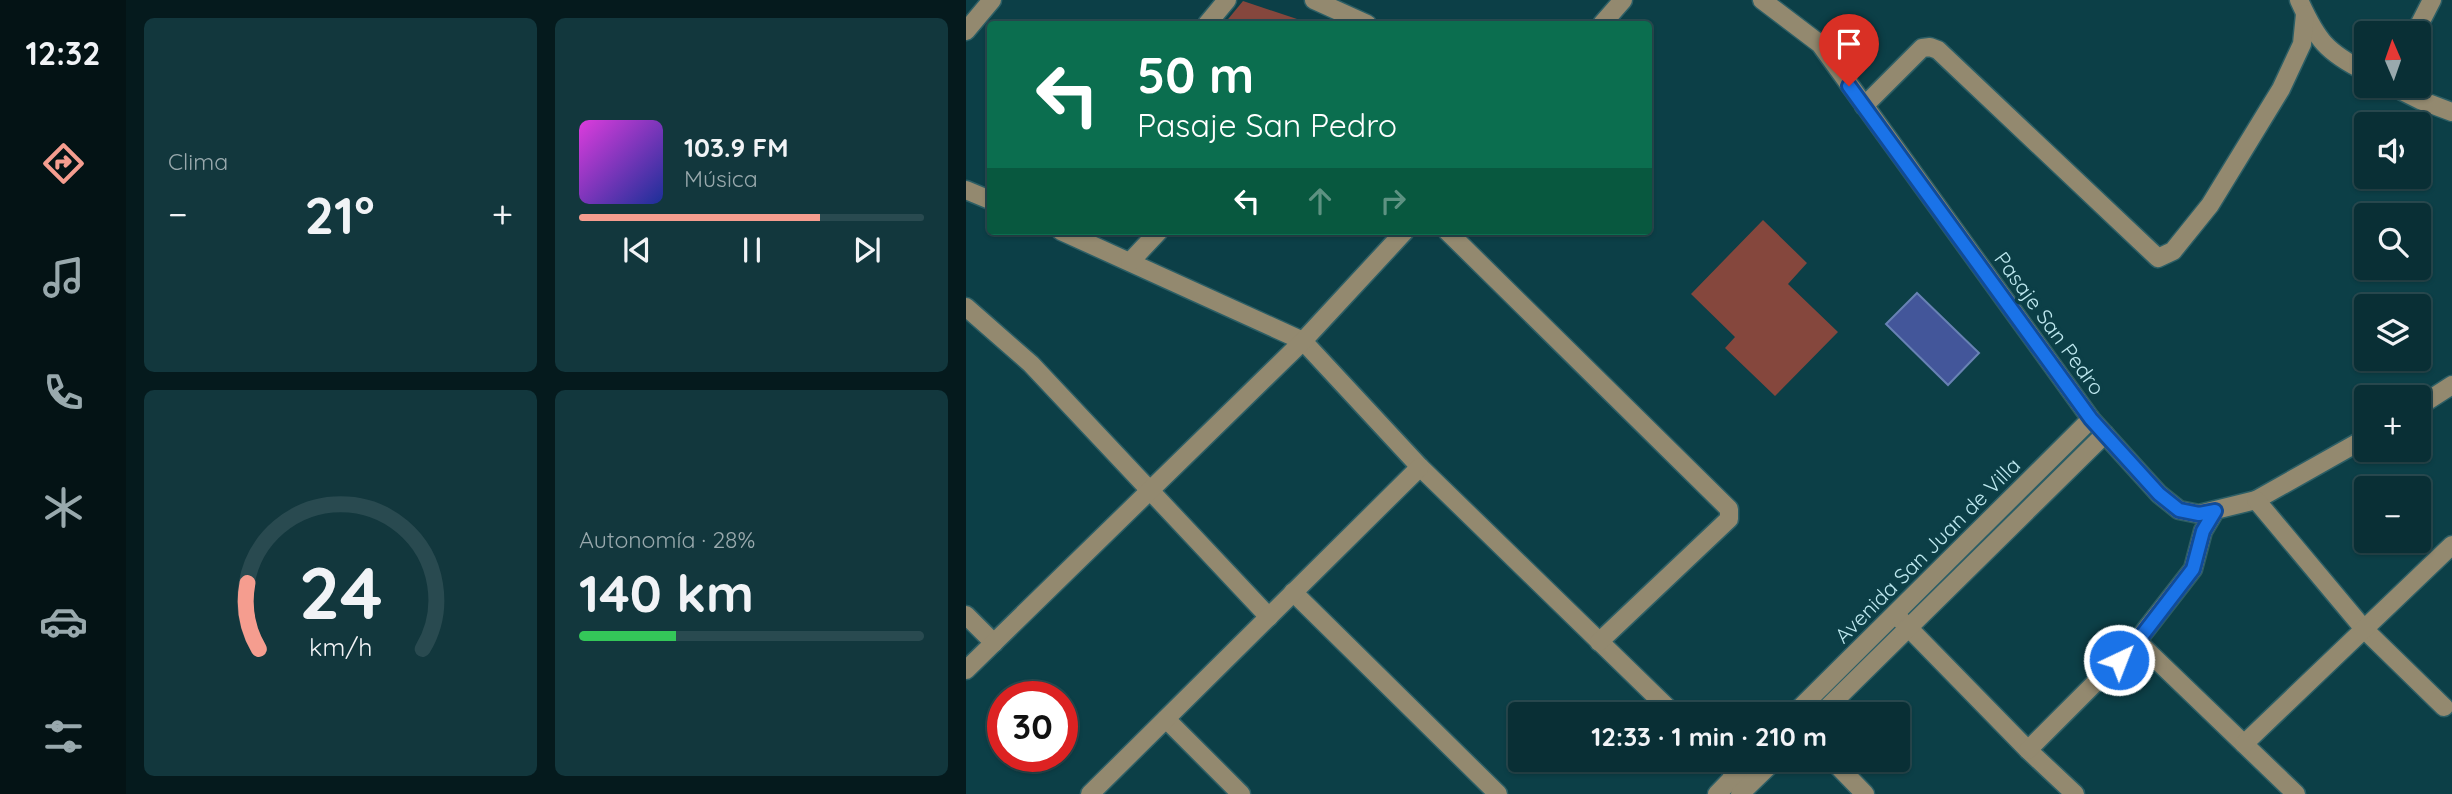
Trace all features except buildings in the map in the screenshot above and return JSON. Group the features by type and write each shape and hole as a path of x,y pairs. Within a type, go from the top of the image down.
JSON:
{"street":[{"path":"966,31 992,0"},
{"path":"1210,21 1227,0"},
{"path":"1314,0 1352,21"},
{"path":"1605,21 1623,0"},
{"name":"Pasaje San Pedro","path":"1762,0 1819,44 2091,419 2159,494 2179,510 2199,514 2256,499 2354,445"},
{"path":"2421,21 2432,0"},
{"path":"1864,106 1922,48 1938,50 2158,258 2173,251 2210,205 2281,89 2302,44 2302,7"},
{"path":"2302,7 2313,30 2328,49 2354,65"},
{"path":"2416,98 2452,112"},
{"path":"2420,100 2452,104"},
{"path":"966,190 987,199"},
{"path":"1071,235 1303,341 1420,467 1662,702"},
{"path":"1130,262 1155,235"},
{"path":"966,670 1303,341 1401,235"},
{"path":"1451,235 1729,509 1730,519 1599,642"},
{"path":"966,307 1031,364 1269,617"},
{"path":"2431,399 2452,385"},
{"name":"Avenida San Juan de Villa","path":"1806,702 2091,419"},
{"name":"Avenida San Juan de Villa","path":"1833,702 2105,434"},
{"path":"1090,794 1420,467"},
{"path":"2256,499 2364,629 2444,707"},
{"path":"2028,750 2137,642 2193,569 2203,531 2215,511"},
{"path":"2244,744 2452,545"},
{"path":"1293,592 1498,794"},
{"path":"1895,614 2028,750 2075,794"},
{"path":"966,615 994,643"},
{"path":"2137,642 2296,794"},
{"path":"1166,719 1241,794"},
{"path":"1717,794 1741,785 1759,772"},
{"path":"1844,772 1866,794"}],"shaded area":[{"path":"1243,1 1303,21 1226,21"},
{"path":"1763,220 1807,263 1788,284 1838,332 1775,396 1725,348 1735,337 1691,294"}],"water":[{"path":"1917,293 1979,353 1948,385 1886,324"}],"route":[{"path":"1849,86 2091,419 2159,494 2179,510 2199,514 2215,511 2203,531 2193,569 2137,642 2119,660"}]}
